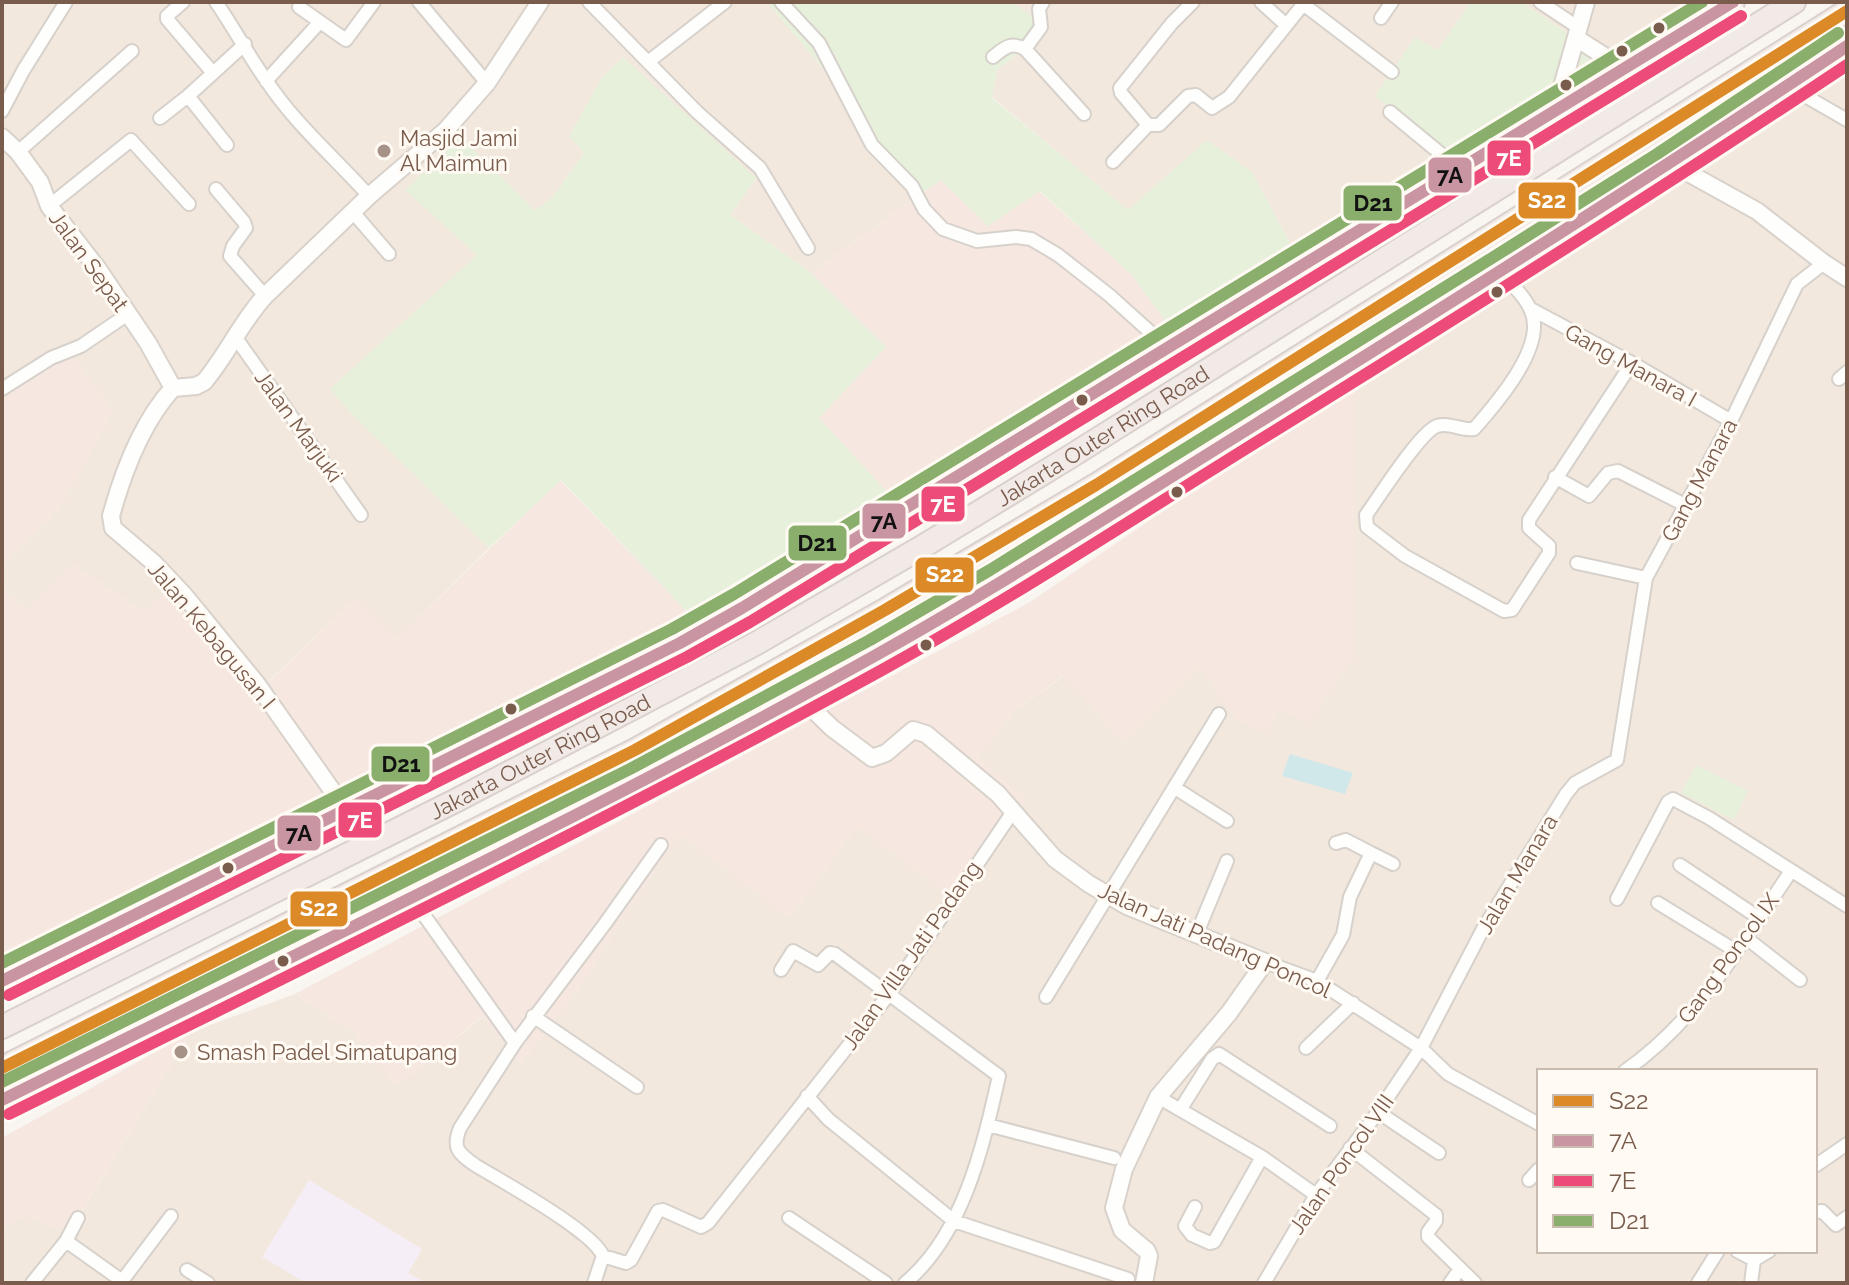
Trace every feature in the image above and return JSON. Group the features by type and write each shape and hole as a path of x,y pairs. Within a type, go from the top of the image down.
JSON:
{"highway":[{"path":"2,981 730,615 1733,2"},
{"name":"Jakarta Outer Ring Road","path":"2,1027 471,793 675,687 829,601 1270,333 1794,2"},
{"name":"Jakarta Outer Ring Road","path":"2,1068 462,839 726,701 958,568 1122,469 1847,11"},
{"path":"2,1100 411,897 800,697 998,584 1666,167 1847,46"},
{"path":"2,1012 150,941 170,942"},
{"path":"2,1082 103,1028 125,1005"}],"street":[{"path":"2,111 66,2"},
{"path":"183,2 167,19 213,73"},
{"path":"216,2 266,81 310,134 369,196"},
{"path":"299,7 346,40 374,2"},
{"path":"419,2 487,83"},
{"path":"173,388 196,386 204,382 265,296 352,211 446,130 487,83 540,2"},
{"path":"589,2 697,112 760,168 808,248"},
{"path":"648,62 725,2"},
{"path":"781,2 819,43 872,145 912,186 924,209 943,229 977,241 1016,237 1031,239 1058,255 1109,295 1169,349"},
{"path":"1024,2 1041,5 1041,27 1025,49"},
{"path":"1148,125 1120,88 1172,23 1193,2"},
{"path":"1261,2 1286,25"},
{"path":"1381,18 1392,2"},
{"path":"1540,2 1609,59 1658,46"},
{"path":"1556,108 1586,2"},
{"path":"1113,162 1148,125 1159,125 1190,95 1196,95 1210,107 1217,106 1244,80 1304,3 1392,72"},
{"path":"266,81 319,23"},
{"path":"160,118 245,44"},
{"path":"993,57 1010,45 1017,44 1025,49 1084,114"},
{"path":"8,146 132,51"},
{"path":"1788,86 1847,120"},
{"path":"188,96 227,145"},
{"path":"1390,112 1458,168"},
{"path":"49,206 131,140 189,204"},
{"name":"Jalan Sepat","path":"8,146 40,182 49,206 98,269 148,343 173,388"},
{"path":"1690,151 1690,166 1698,180"},
{"path":"1666,167 1683,170 1757,211 1847,278"},
{"path":"216,189 246,228 230,256 265,296"},
{"path":"352,211 389,254"},
{"name":"Gang Manara","path":"1624,718 1646,578 1731,421 1797,284 1824,263"},
{"path":"1500,272 1531,309 1535,330 1530,347 1508,387 1474,429 1441,424 1434,427 1422,438 1366,515 1367,527 1389,546 1504,611 1510,611 1549,553 1547,543 1529,528 1528,523 1555,477 1632,363"},
{"name":"Gang Manara I","path":"1531,309 1731,421"},
{"path":"2,389 51,358 81,346 128,314"},
{"name":"Jalan Marjuki","path":"236,338 361,515"},
{"name":"Jalan Kebagusan I","path":"173,388 148,422 115,502 111,524 154,563 257,684 346,810"},
{"path":"1555,477 1589,496 1608,473 1618,471 1687,506"},
{"path":"1577,563 1646,578"},
{"name":"Jalan Jati Padang Poncol","path":"800,697 832,728 872,758 881,756 913,730 926,734 1014,810 1055,859 1089,884 1127,906 1317,981 1421,1048 1448,1074 1537,1123"},
{"path":"1046,997 1219,714"},
{"name":"Jalan Manara","path":"1421,1048 1483,929 1566,794 1575,783 1616,762 1624,718"},
{"path":"1175,788 1227,821"},
{"path":"1617,899 1668,802 1673,799 1709,818 1847,906"},
{"name":"Jalan Villa Jati Padang","path":"603,1256 626,1263 631,1260 658,1211 663,1210 701,1227 706,1225 890,993 1014,810"},
{"path":"1336,843 1346,840 1393,864"},
{"path":"594,1283 603,1256 598,1246 462,1156 455,1139 533,1016 661,845"},
{"path":"1317,981 1343,935 1350,897 1371,853"},
{"path":"1197,933 1227,861"},
{"path":"1680,865 1759,918"},
{"name":"Gang Poncol IX","path":"1631,1069 1682,1023 1791,871"},
{"path":"411,897 515,1043"},
{"path":"1658,903 1736,951"},
{"path":"1745,937 1800,980"},
{"path":"781,970 793,951 818,965 834,953 999,1076 988,1125 954,1221 927,1263 905,1283"},
{"path":"807,1096 828,1119 954,1221 1136,1281 1149,1261 1147,1251 1122,1230 1114,1208 1124,1169 1158,1097 1229,1013 1265,962"},
{"path":"1306,1048 1353,1003"},
{"path":"533,1016 637,1087"},
{"name":"Jalan Poncol VIII","path":"1264,1283 1316,1195 1421,1048"},
{"path":"1180,1110 1212,1059 1219,1054 1330,1126"},
{"path":"1158,1097 1262,1157 1316,1195"},
{"path":"1378,1112 1439,1153"},
{"path":"988,1125 1114,1158"},
{"path":"1820,1162 1847,1144"},
{"path":"1350,1148 1436,1215 1428,1237 1475,1283"},
{"path":"1195,1207 1185,1226 1188,1231 1210,1243 1214,1242 1262,1157"},
{"path":"1529,1180 1537,1171"},
{"path":"1817,1212 1822,1211 1836,1225 1847,1217"},
{"path":"66,1241 124,1282 171,1216"},
{"path":"32,1283 66,1241 78,1218"},
{"path":"789,1218 886,1283"},
{"path":"1698,1283 1717,1253"},
{"path":"1741,1253 1754,1260"},
{"path":"1754,1260 1766,1253"},
{"path":"1751,1283 1754,1260"},
{"path":"1450,1283 1460,1269"},
{"path":"187,1270 208,1283"}],"shaded area":[{"path":"2,2 767,2 921,194 811,273 730,215 756,178 584,153 553,197 535,211 460,137 477,255 348,410 489,548 396,640 356,598 253,696 167,591 145,613 73,565 27,610 2,586 2,567 62,505 68,349 2,400"},
{"path":"1013,2 1471,2 1438,51 1414,38 1468,169 1299,260 1252,173 1128,211 992,97 997,70 1029,45 1037,20"},
{"path":"1521,2 1689,2 1664,41 1620,68"},
{"path":"1847,69 1847,1283 2,1283 2,1228 27,1215 69,1233 191,1032 295,994 353,1032 397,1085 484,1016 521,1063 576,993 679,833 790,918 856,827 977,757 1016,710 1064,676 1200,666 1237,720 1279,709 1354,658 1354,381"},
{"path":"941,180 1039,191 1132,275 1172,330 897,503 819,418 811,273"},
{"path":"68,349 114,411 62,505 2,567 2,400"},
{"path":"1354,381 1354,658 1308,723 1280,709 1266,733 1237,720 1199,667 1123,743 1063,676 1016,710 977,757 1026,799 951,896 856,827 790,918 679,834 576,993 521,1063 483,1016 397,1085 353,1032 295,994 1030,602"},
{"path":"560,480 722,648 2,997 2,586 27,610 73,565 145,613 167,591 254,696 356,598 396,640"},
{"path":"191,1032 68,1234 27,1216 2,1228 2,1138"},
{"path":"309,1180 422,1249 408,1273 426,1283 306,1283 262,1257"}],"green space":[{"path":"767,2 1013,2 1037,20 1029,45 997,70 992,98 1128,210 1207,140 1252,172 1299,260 1172,330 1132,275 1040,191 988,226 941,180 921,194 880,164 831,78"},
{"path":"1471,2 1521,2 1620,68 1468,169 1375,96 1415,37 1438,50"},
{"path":"623,57 756,178 730,215 811,273 886,347 819,418 897,503 722,648 561,480 489,548 330,389 477,255 405,190 460,137 535,211 553,197 584,153 569,136 602,78"},
{"path":"1696,765 1748,791 1734,820 1681,793"}],"water":[{"path":"1290,754 1353,773 1345,794 1282,776"}],"transit line":[{"name":"D21","path":"2,963 672,629 734,594 1702,2"},
{"name":"7A","path":"2,981 680,643 742,608 1733,2"},
{"name":"S22","path":"2,1068 635,750 885,610 1096,485 1847,11"},
{"name":"7E","path":"9,995 687,657 750,622 1741,16"},
{"name":"D21","path":"2,1082 630,769 870,640 990,570 1492,258 1657,154 1838,33"},
{"name":"7A","path":"2,1100 662,771 878,654 1067,542 1402,333 1847,46"},
{"name":"7E","path":"9,1114 557,841 882,670 1070,559 1478,304 1847,65"}],"place":[{"name":"Masjid Jami Al Maimun","path":"384,151"},
{"name":"Smash Padel Simatupang","path":"181,1052"}]}
